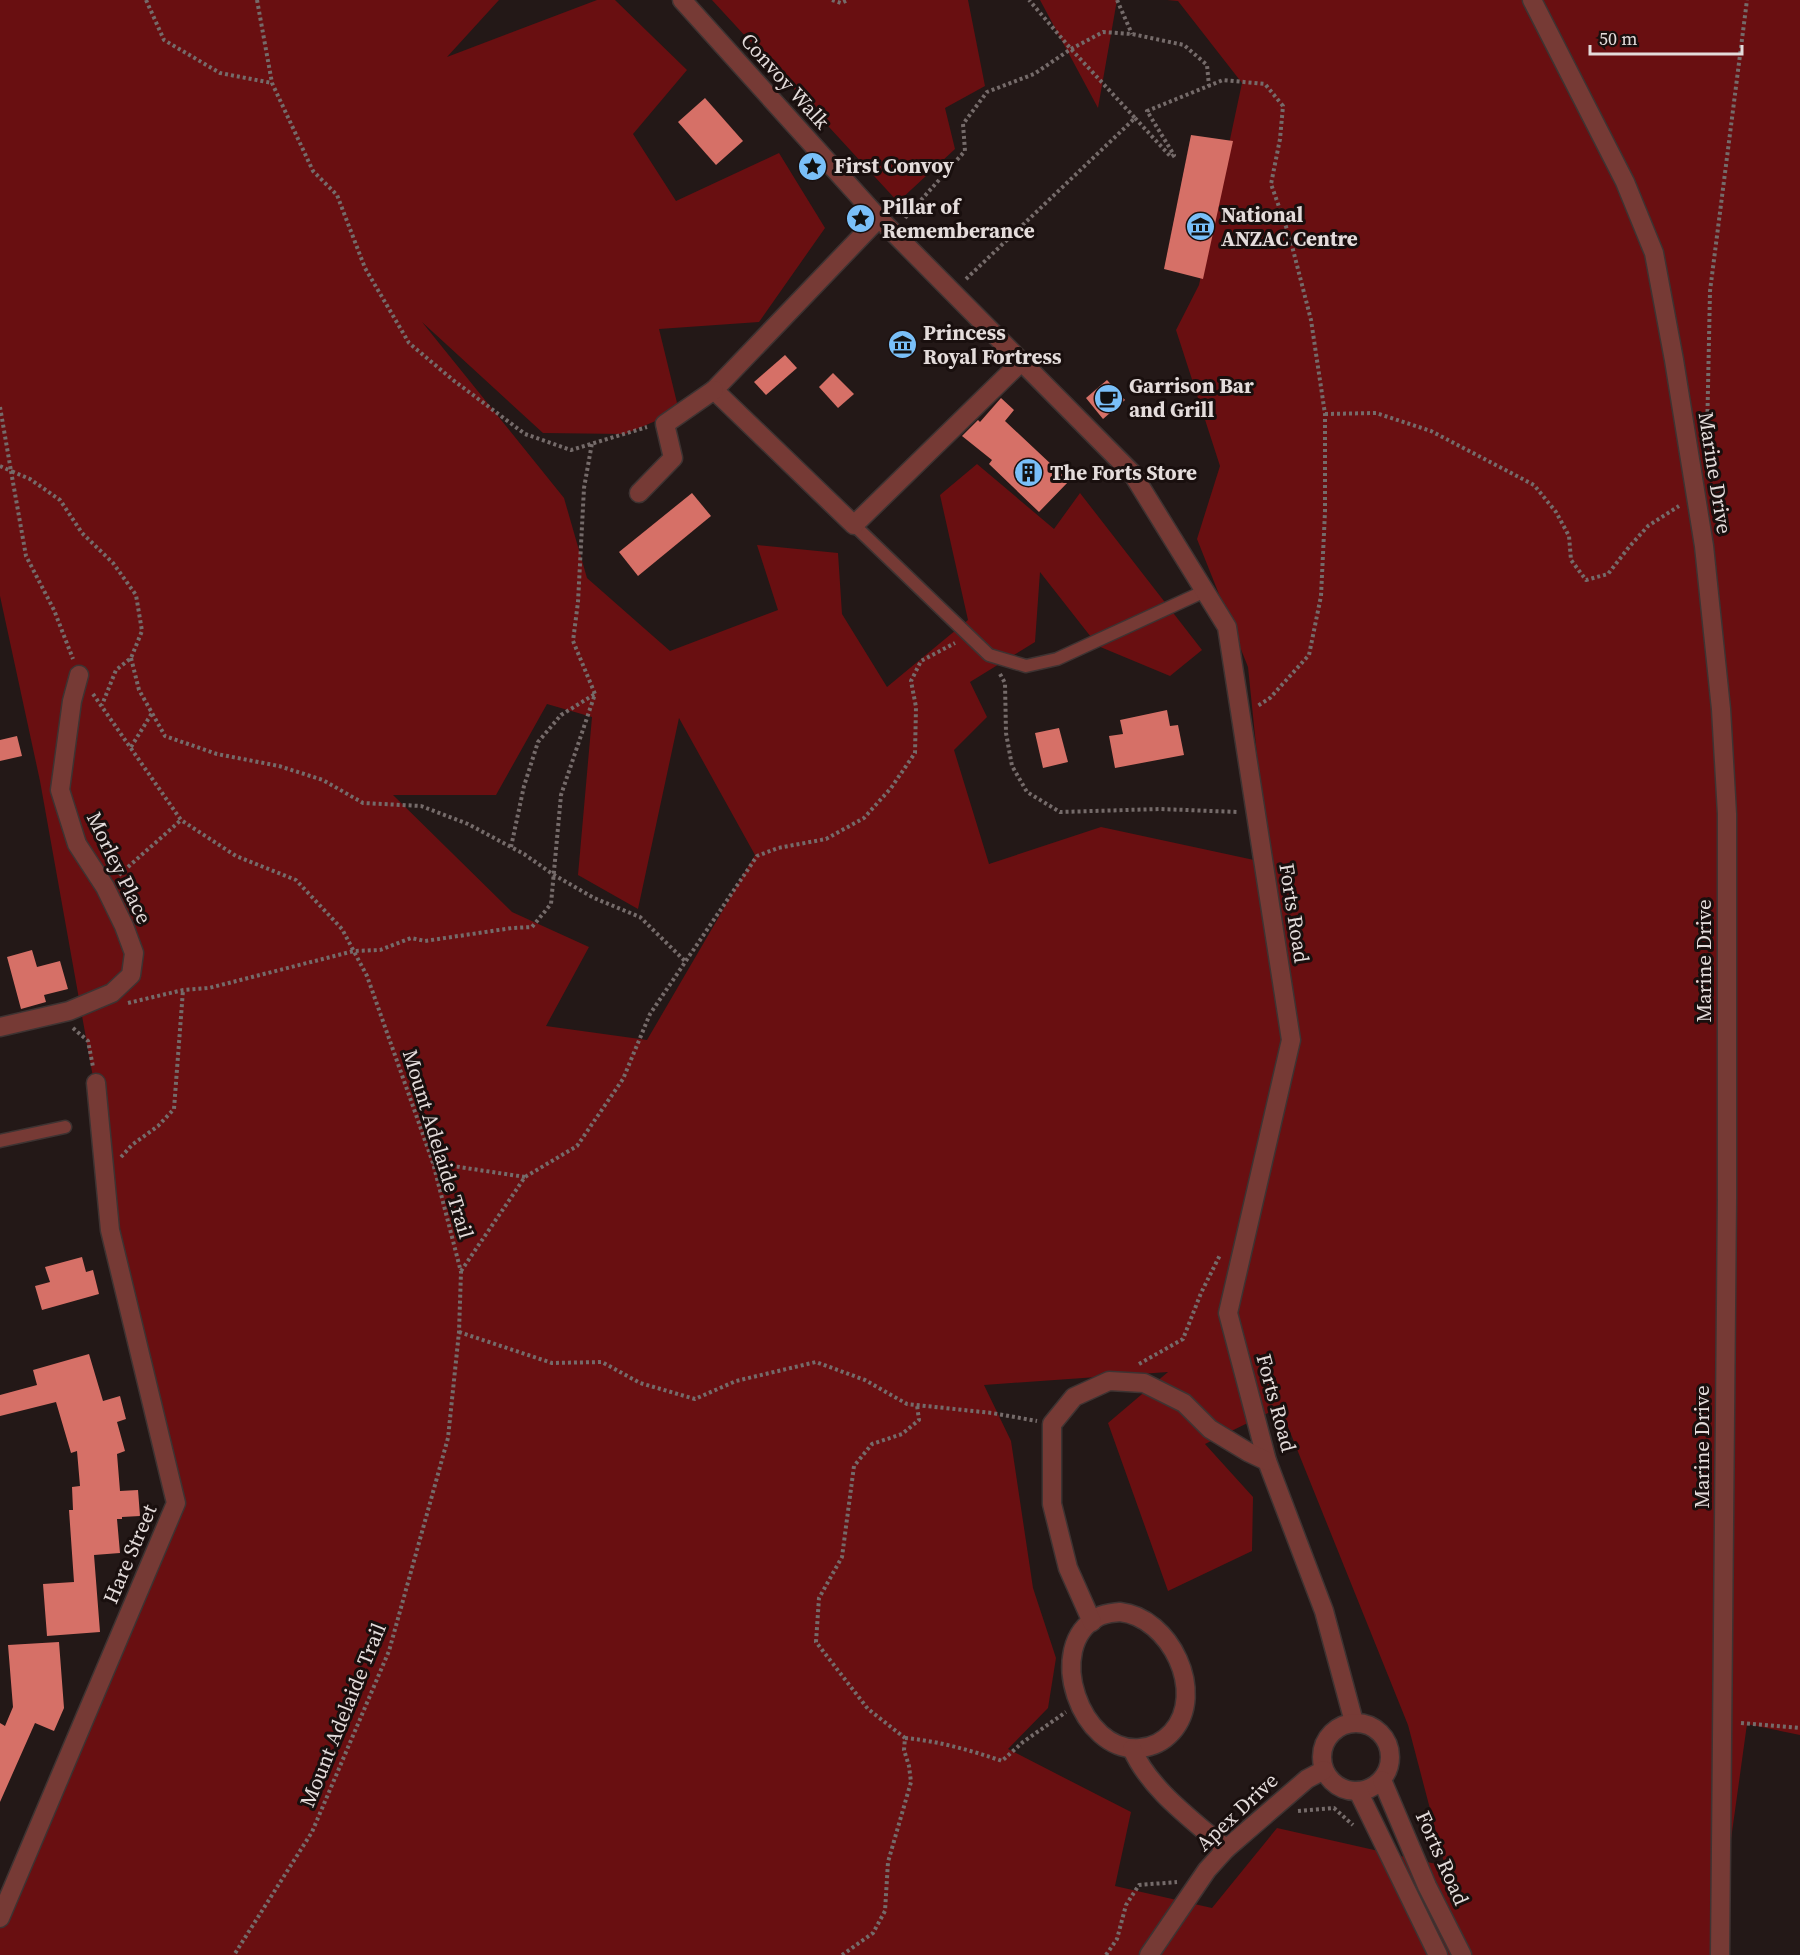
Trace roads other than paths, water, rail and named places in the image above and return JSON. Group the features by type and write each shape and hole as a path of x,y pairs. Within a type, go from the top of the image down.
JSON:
{"street":[{"name":"Convoy Walk","path":"682,0 879,218"},
{"name":"Marine Drive","path":"1532,0 1625,183 1654,253 1704,546 1721,709 1727,814 1727,1199 1720,1955"},
{"name":"Forts Road","path":"879,218 1132,473 1227,627 1291,1040 1228,1313 1267,1461 1323,1611 1354,1722"},
{"path":"639,493 673,458 664,424 714,390 879,218"},
{"path":"714,390 854,525 1021,362"},
{"name":"Morley Place","path":"0,1027 57,1014 112,993 131,975 135,953 105,887 77,844 60,790 72,701 79,675"},
{"name":"Hare Street","path":"0,1918 176,1503 110,1230 96,1083"},
{"path":"1092,1622 1068,1568 1052,1504 1052,1424 1074,1397 1109,1381 1144,1383 1184,1403 1210,1429 1267,1461"},
{"path":"1132,1613 1143,1618 1161,1634 1173,1650 1185,1685 1184,1711 1179,1724 1161,1742 1148,1747 1132,1749 1106,1740 1078,1703 1074,1692 1071,1660 1073,1647 1079,1635 1092,1622 1106,1614 1132,1613"},
{"path":"1354,1722 1367,1724 1379,1731 1387,1742 1390,1755 1388,1768 1382,1780 1371,1788 1358,1791 1344,1789 1332,1782 1324,1770 1322,1754 1326,1738 1338,1727 1354,1722"},
{"path":"1132,1749 1155,1783 1176,1805 1226,1849"},
{"name":"Apex Drive","path":"1149,1955 1199,1881 1226,1849 1306,1779 1324,1770"},
{"name":"Forts Road","path":"1382,1780 1427,1887 1462,1955"},
{"path":"1358,1791 1438,1955"}],"lane":[{"path":"854,525 989,655 1026,666 1057,659 1205,591"},
{"path":"0,1141 65,1127"}],"place":[{"name":"First Convoy","path":"813,166"},
{"name":"Pillar of Rememberance","path":"861,219"},
{"name":"National ANZAC Centre","path":"1200,227"},
{"name":"Princess Royal Fortress","path":"902,345"},
{"name":"Garrison Bar and Grill","path":"1108,398"},
{"name":"The Forts Store","path":"1029,473"}]}
